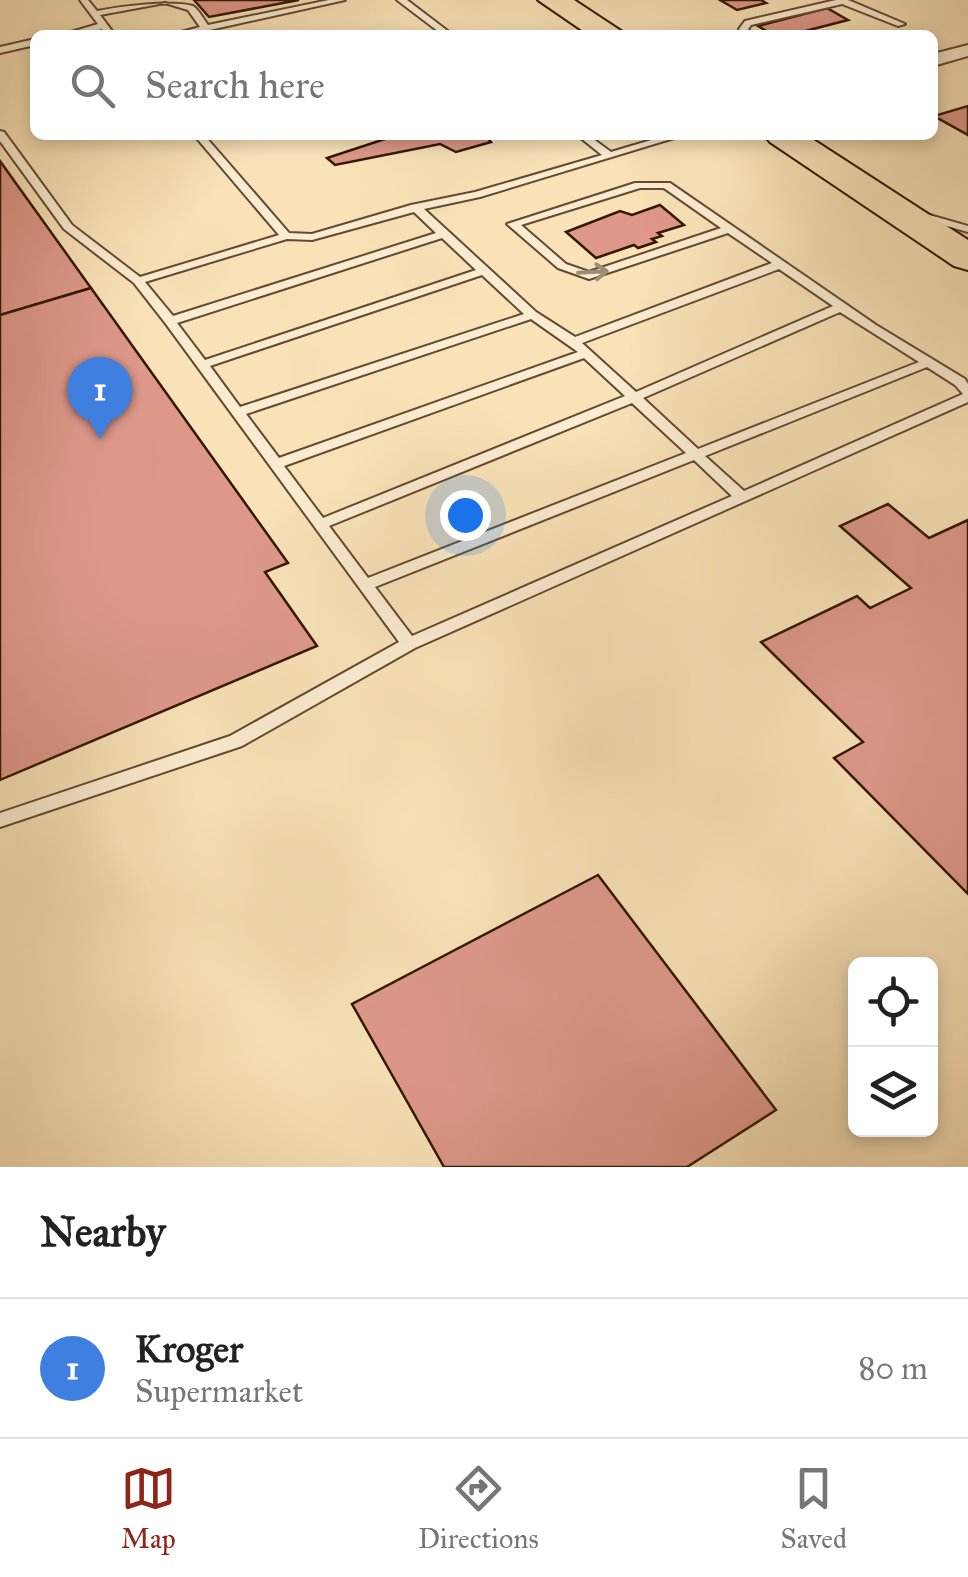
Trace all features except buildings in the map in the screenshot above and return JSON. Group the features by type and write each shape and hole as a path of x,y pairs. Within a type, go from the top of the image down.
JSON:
{"highway":[{"path":"553,0 603,30"},
{"path":"602,0 641,30"},
{"path":"790,140 968,258"}],"street":[{"path":"938,59 968,50"}],"lane":[{"path":"84,0 107,30"},
{"path":"94,14 165,0 191,8 205,27"},
{"path":"193,30 342,0"},
{"path":"401,0 442,30"},
{"path":"745,30 748,23 834,2 864,6 901,24"},
{"path":"0,50 30,43"},
{"path":"0,134 68,227 138,282 368,584 409,644"},
{"path":"203,140 286,236"},
{"path":"589,140 610,156"},
{"path":"138,282 286,236 312,237 416,207 476,195 662,140"},
{"path":"0,820 236,741 409,644 742,497 966,388 778,265 666,185 639,185 513,224 562,266 589,276 727,230"},
{"path":"890,206 968,229"},
{"path":"416,207 532,315 579,348 742,497"},
{"path":"170,322 443,234"},
{"path":"275,464 579,348 778,265"},
{"path":"201,365 484,271"},
{"path":"321,524 841,307"},
{"path":"238,412 532,315"},
{"path":"368,584 930,362"}],"place":[{"name":"Kroger","path":"100,439"}]}
